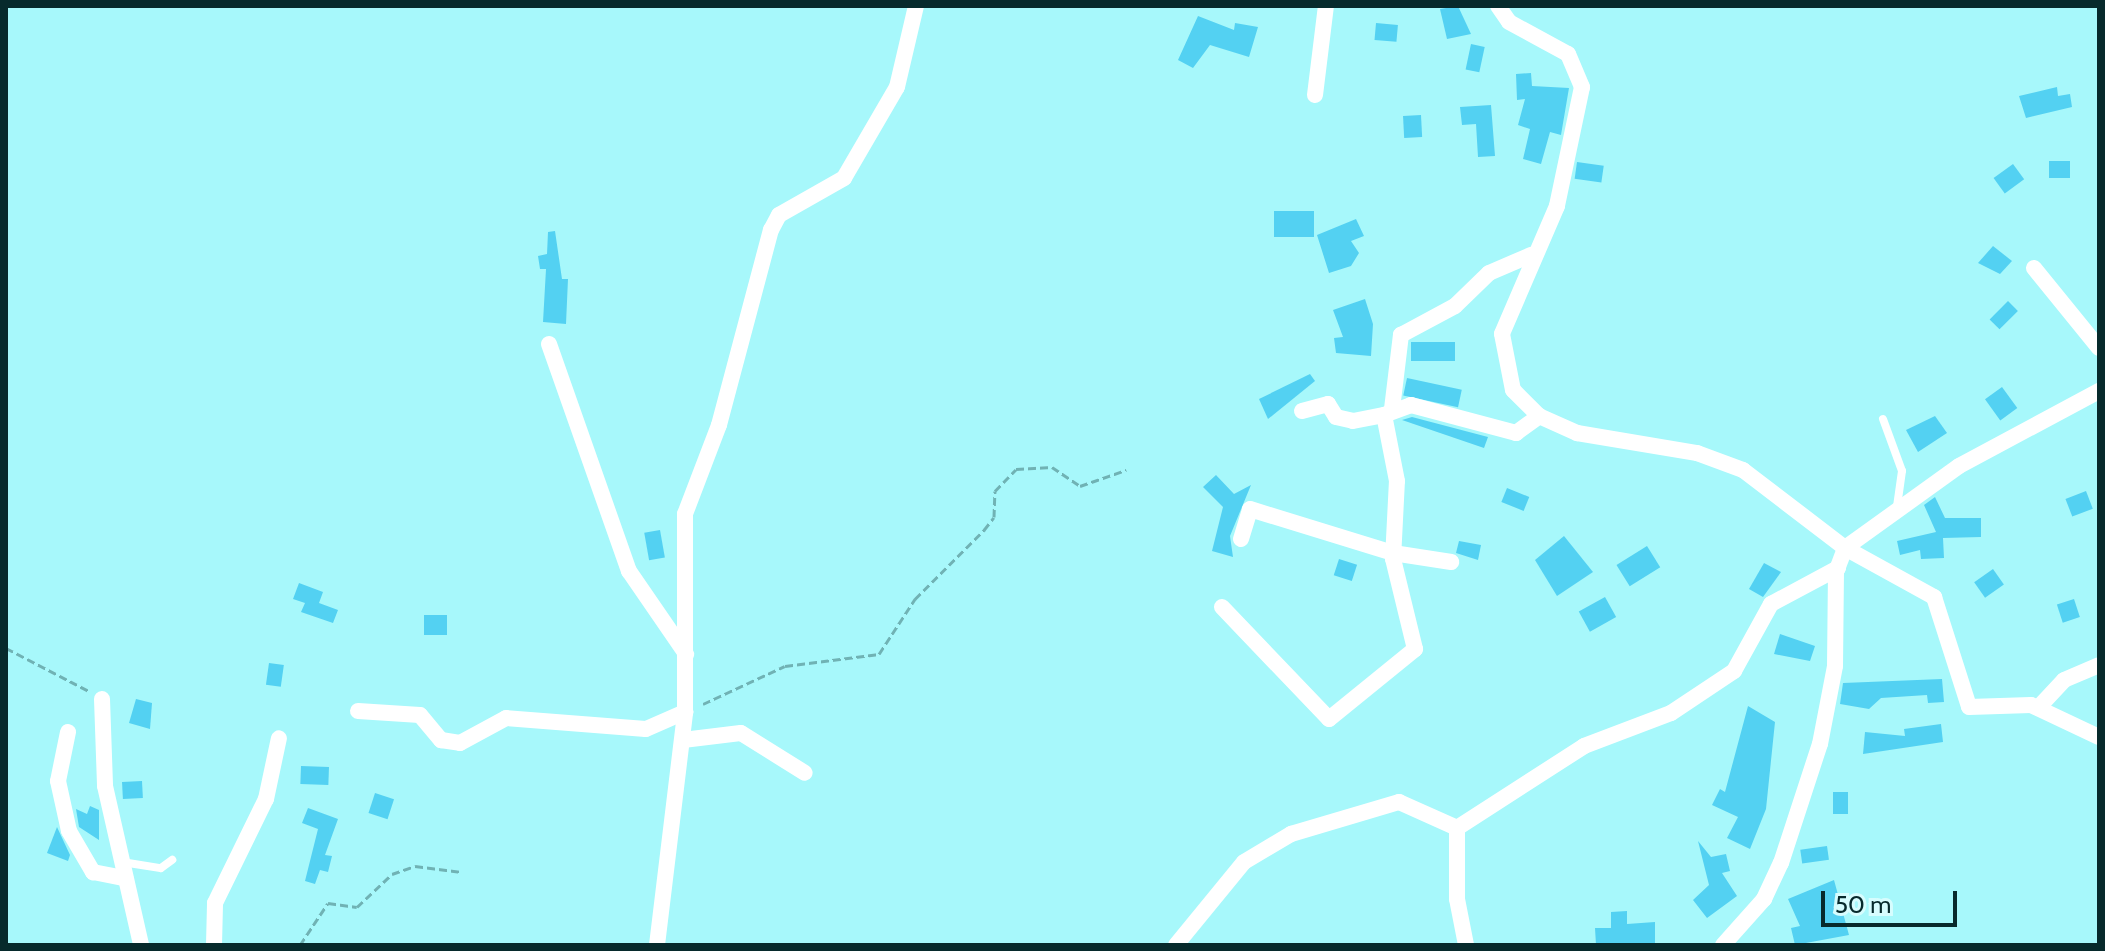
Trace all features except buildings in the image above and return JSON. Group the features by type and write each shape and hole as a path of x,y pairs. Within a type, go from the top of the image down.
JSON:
{"street":[{"path":"657,945 685,712 685,514 719,425 771,230 779,215 844,178 897,87 916,6"},
{"path":"1315,95 1326,6"},
{"path":"1498,6 1509,22 1568,54 1582,87 1557,206 1531,255 1502,334 1503,361 1513,390 1539,416 1605,441 1722,460 1845,548 1939,602 1948,656 1969,707 2038,708 2099,737"},
{"path":"1222,607 1329,719 1415,649 1393,553 1397,481 1388,412 1401,335 1455,306 1489,273 1531,255"},
{"path":"2034,268 2099,348"},
{"path":"549,344 629,571 687,655"},
{"path":"1723,945 1764,899 1781,863 1820,744 1835,666 1838,568 1845,548 1897,507 2099,391"},
{"path":"1302,411 1328,404 1336,417 1353,421 1411,405 1516,433 1539,416"},
{"path":"1241,539 1250,509 1393,553 1451,562"},
{"path":"1457,828 1584,746 1671,713 1734,671 1771,604 1838,568"},
{"path":"2038,708 2064,680 2099,665"},
{"path":"102,699 105,786 141,945"},
{"path":"358,711 420,715 441,740 460,743 506,718 646,729 685,712"},
{"path":"68,732 58,781 69,831 93,872 123,870"},
{"path":"683,740 741,733 805,773"},
{"path":"214,945 215,903 266,799 279,738"},
{"path":"1176,945 1244,862 1291,834 1399,802 1457,828"},
{"path":"1457,828 1457,899 1466,945"}],"lane":[{"path":"1883,419 1902,471 1897,507"},
{"path":"123,870 161,868 172,860"}],"path":[{"path":"685,712 785,666 879,654 915,599 989,524 995,491 1016,469 1052,467 1080,486 1126,470"},
{"path":"6,648 102,699"},
{"path":"300,945 328,903 357,907 392,874 415,866 462,872"}]}
